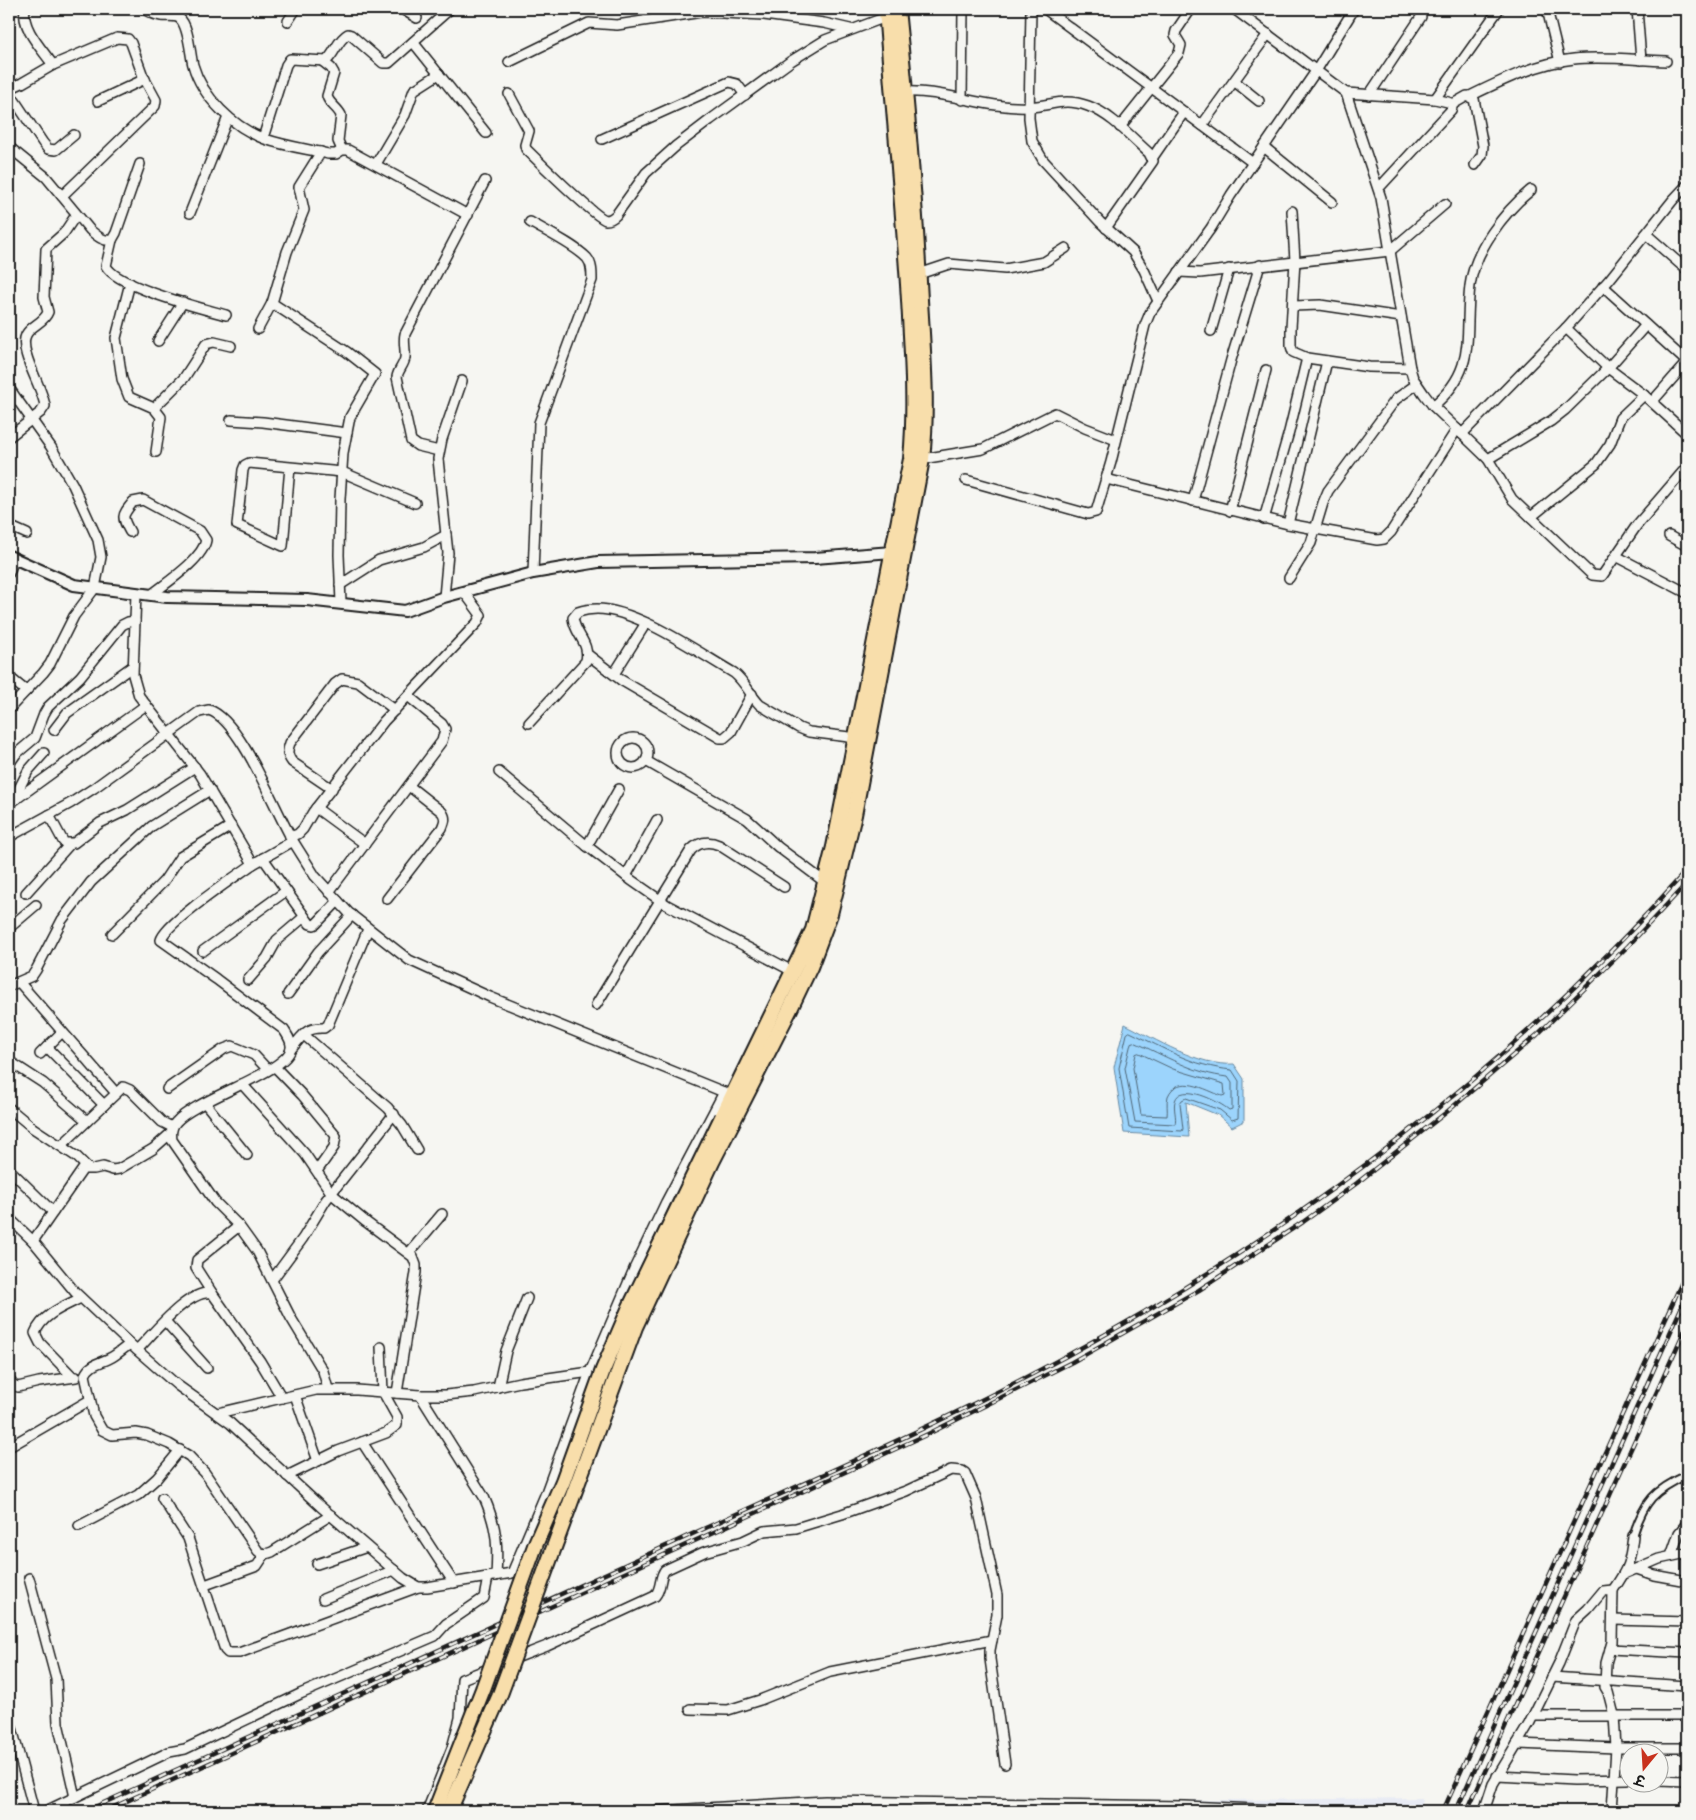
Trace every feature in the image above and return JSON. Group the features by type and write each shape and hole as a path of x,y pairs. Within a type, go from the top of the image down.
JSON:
{"main road":[{"path":"449,1811 499,1697 635,1327 712,1162 727,1120 733,1096 813,930 826,883 857,738 870,700 922,459 924,439 925,402 919,274 890,12"},
{"path":"733,1096 810,967 830,914 854,815 892,552 911,458 913,434 914,382 901,175 899,92"},
{"path":"435,1811 483,1689 536,1543 563,1481 604,1370 630,1307 727,1120"}],"street":[{"path":"25,9 25,18 30,31 52,65"},
{"path":"144,9 154,15 178,17 182,20 188,38 193,65 199,80 218,107 246,130 263,138 321,152 336,154 342,150 348,150 468,215"},
{"path":"288,21 296,9"},
{"path":"402,9 417,18"},
{"path":"263,138 290,59 322,61 328,59 341,40 348,34 386,64 450,9"},
{"path":"962,100 963,9"},
{"path":"1031,9 1029,107 1032,141 1043,160 1106,228 1133,252 1144,270 1158,301"},
{"path":"1045,9 1253,163"},
{"path":"1120,127 1179,53 1180,45 1175,35 1176,31 1191,9"},
{"path":"1234,9 1244,12 1268,34 1346,93 1435,99 1453,104 1527,70 1573,59 1600,58 1666,61"},
{"path":"966,480 1088,514 1096,512 1144,325 1158,301 1212,228 1253,163 1316,71 1354,9"},
{"path":"1547,9 1560,62"},
{"path":"1637,9 1641,60"},
{"path":"1435,99 1496,10"},
{"path":"509,62 589,23 617,25 674,12 756,15 824,23 850,29"},
{"path":"509,94 529,131 525,145 526,149 582,202 607,220 616,214 638,183 654,165 676,146 791,61 825,40 890,12"},
{"path":"1369,95 1420,17"},
{"path":"1202,125 1268,34"},
{"path":"62,196 155,106 156,100 128,39 117,38 52,65 9,90 42,143 48,149 56,150 74,135"},
{"path":"413,42 486,133"},
{"path":"322,61 331,68 334,74 327,96 329,102 339,111 338,141 342,150"},
{"path":"376,164 405,114 414,90 439,74"},
{"path":"98,101 145,79"},
{"path":"602,139 729,82 737,84 745,95"},
{"path":"1234,82 1259,101"},
{"path":"899,92 996,105 1029,107 1057,101 1078,103 1097,110 1120,127 1152,157"},
{"path":"1346,93 1379,188 1410,368 1417,384 1433,406 1488,459 1512,499 1592,576 1602,576 1637,525 1687,467"},
{"path":"1470,96 1474,99 1476,106 1483,146 1482,155 1475,165"},
{"path":"1379,188 1451,110 1453,104"},
{"path":"1106,228 1151,165 1152,157 1184,112"},
{"path":"190,213 228,116"},
{"path":"9,147 46,178 76,215 98,236 104,240 112,240"},
{"path":"1264,147 1332,202"},
{"path":"258,330 272,303 287,252 304,210 299,187 321,152"},
{"path":"140,164 112,240 106,266 115,275 130,283 162,296 226,315"},
{"path":"439,450 418,446 411,441 397,377 398,371 404,361 405,334 485,180"},
{"path":"1106,478 1264,519 1316,530 1377,540 1384,539 1391,532 1459,432 1566,328 1687,185"},
{"path":"1433,406 1447,394 1461,371 1468,346 1470,285 1477,262 1494,231 1514,204 1531,190"},
{"path":"1179,272 1194,273 1390,251 1445,204"},
{"path":"1292,211 1295,261 1291,346 1293,352 1307,358 1369,367 1410,368"},
{"path":"9,437 41,412 45,406 25,348 26,335 42,321 48,312 44,297 46,249 64,233 76,215"},
{"path":"530,222 586,258 592,271 592,280 539,423 533,573"},
{"path":"1646,234 1687,270"},
{"path":"919,274 949,264 1005,269 1044,262 1066,248"},
{"path":"1193,501 1231,360 1260,265"},
{"path":"1211,331 1228,269"},
{"path":"130,283 116,338 122,379 130,397 154,408 161,417 162,421 156,452"},
{"path":"1603,286 1687,362 1652,402"},
{"path":"158,341 183,302"},
{"path":"272,303 347,352 375,374 350,417 346,433 340,499 341,603"},
{"path":"1293,306 1320,305 1401,317"},
{"path":"1488,459 1560,414 1608,368 1646,325"},
{"path":"1566,328 1608,368 1644,395 1687,434"},
{"path":"154,408 184,378 206,344 214,342 231,346"},
{"path":"1264,519 1289,432 1307,358"},
{"path":"1288,524 1327,361"},
{"path":"1230,511 1266,370"},
{"path":"444,597 448,553 439,471 439,450 462,381"},
{"path":"1288,578 1316,530 1322,503 1328,491 1396,399 1417,384"},
{"path":"9,388 60,462 98,540 101,558 96,588 74,616 50,664 9,709"},
{"path":"1531,517 1596,464 1610,444 1620,418 1644,395"},
{"path":"922,459 982,449 1055,413 1085,428 1116,440"},
{"path":"231,420 264,422 346,433"},
{"path":"290,467 283,546 236,525 243,470 245,465 254,463 342,472 415,502"},
{"path":"130,532 123,520 124,513 133,502 143,500 200,531 206,540 205,546 198,555 151,595"},
{"path":"9,526 27,534"},
{"path":"340,585 379,560 424,547 446,535"},
{"path":"1669,536 1687,546"},
{"path":"9,573 11,558 74,585 96,588 167,597 307,600 405,611 444,597 533,573 598,562 815,558 892,552"},
{"path":"1616,556 1687,593"},
{"path":"291,1049 291,1043 284,1030 160,940 162,935 179,920 253,864 301,831 316,808 395,710 480,618 479,610 464,592"},
{"path":"136,593 133,675 139,696 210,790 253,864"},
{"path":"529,723 586,661 587,648 573,618 578,612 598,609 611,611 646,623 734,673 743,680 760,705 799,728 818,733 857,738"},
{"path":"9,764 16,754 35,738 48,707 80,678 125,623 135,622"},
{"path":"614,674 646,623"},
{"path":"587,654 614,674 720,738 724,738 731,732 752,694"},
{"path":"54,730 67,713 133,666"},
{"path":"9,677 26,691"},
{"path":"332,789 292,762 288,756 287,749 335,684 342,679 358,682 395,710"},
{"path":"330,892 442,741 445,729 442,724 408,696"},
{"path":"10,805 146,705"},
{"path":"9,837 94,788 204,710 214,711 223,718 245,748 291,839 315,876 352,915 409,960 490,996 733,1096 666,1202 638,1261 590,1372 545,1495 512,1573 418,1587 233,1654 228,1653 225,1650 188,1538 162,1498"},
{"path":"10,805 31,766 44,753"},
{"path":"646,762 747,819 778,847 826,883"},
{"path":"26,893 70,844 100,823 127,810 195,768"},
{"path":"499,772 588,846 660,900 686,916 794,972"},
{"path":"387,899 442,828 445,821 442,812 409,786"},
{"path":"588,846 619,789"},
{"path":"9,986 32,976 62,920 90,882 152,826 210,790"},
{"path":"316,808 365,844"},
{"path":"49,815 63,841 70,844"},
{"path":"626,876 657,820"},
{"path":"112,934 164,881 180,857 231,826"},
{"path":"596,1006 695,846 704,842 719,845 784,888"},
{"path":"263,858 310,924 316,924 338,901"},
{"path":"203,951 286,891"},
{"path":"9,928 36,905"},
{"path":"288,994 318,952 352,915"},
{"path":"248,980 267,958 277,940 304,917"},
{"path":"32,1241 83,1169 103,1167 113,1170 119,1169 154,1149 182,1116 272,1069 288,1055 291,1049 312,1028 324,1028 328,1025 368,929"},
{"path":"19,982 116,1093"},
{"path":"62,1032 43,1050 104,1105"},
{"path":"304,1035 394,1114 417,1150"},
{"path":"167,1089 224,1049 232,1046 254,1055 302,1095 336,1136 334,1147 317,1171"},
{"path":"9,1061 43,1083 87,1121"},
{"path":"242,1084 305,1154 332,1194 366,1222 409,1253 415,1261 416,1272 397,1393"},
{"path":"61,1146 123,1088 130,1090 172,1130"},
{"path":"205,1103 247,1155"},
{"path":"9,1108 33,1128 82,1161 88,1168"},
{"path":"272,1280 298,1246 318,1212 394,1114"},
{"path":"172,1130 172,1140 215,1202 239,1226 257,1251 291,1318 324,1371 328,1389"},
{"path":"9,1169 53,1212"},
{"path":"409,1253 442,1214"},
{"path":"9,1218 32,1241 81,1298 133,1347 177,1384 230,1423 331,1516 411,1584 418,1587"},
{"path":"239,1226 197,1260 196,1268 265,1368 282,1398"},
{"path":"212,1293 206,1293 182,1304 165,1321 133,1347 89,1368 85,1376 98,1424 107,1434 118,1436 136,1433 147,1435 180,1450 194,1460 206,1473 258,1551 265,1554 272,1552 331,1516"},
{"path":"73,1377 40,1343 35,1333 41,1322 52,1313 81,1298"},
{"path":"498,1387 506,1351 527,1298"},
{"path":"165,1321 207,1368"},
{"path":"287,1476 318,1460 386,1433 397,1425 397,1416 383,1392 381,1347"},
{"path":"218,1413 311,1391 328,1389 420,1396 461,1394 520,1382 590,1372"},
{"path":"9,1379 18,1387 39,1382 85,1376"},
{"path":"295,1395 318,1460"},
{"path":"46,1811 169,1752 184,1749 308,1691 435,1636 446,1624 484,1598 492,1577 498,1547 491,1513 484,1497 420,1396"},
{"path":"9,1447 90,1400"},
{"path":"362,1442 454,1583"},
{"path":"79,1526 138,1495 157,1478 180,1450"},
{"path":"427,1811 452,1748 460,1718 462,1679 547,1646 655,1596 659,1591 662,1575 665,1570 704,1552 742,1541 764,1530 796,1528 842,1514 906,1491 951,1470 962,1470 965,1473 976,1498 997,1600 997,1615 990,1650 991,1671 1005,1764"},
{"path":"1612,1811 1616,1748 1614,1715 1605,1687 1605,1680 1613,1620 1613,1590 1624,1574 1640,1514 1648,1501 1660,1490 1687,1475"},
{"path":"1671,1556 1679,1533 1687,1523"},
{"path":"317,1564 367,1547"},
{"path":"1624,1574 1659,1559 1687,1553"},
{"path":"205,1585 257,1566 265,1554"},
{"path":"1637,1569 1654,1575 1687,1582"},
{"path":"323,1599 394,1570"},
{"path":"29,1578 56,1679 58,1723 75,1797"},
{"path":"1484,1811 1493,1784 1533,1716 1576,1620 1604,1591 1613,1590"},
{"path":"1613,1620 1687,1622"},
{"path":"690,1709 728,1710 760,1700 830,1672 992,1640"},
{"path":"1610,1649 1687,1653"},
{"path":"1552,1677 1687,1686"},
{"path":"1533,1716 1687,1716"},
{"path":"9,1717 34,1811"},
{"path":"1517,1744 1616,1748 1687,1748"},
{"path":"1497,1776 1566,1780 1618,1778"},
{"path":"1668,1780 1687,1781"},
{"path":"654,1811 825,1801 1175,1806 1301,1811"}],"shaded area":[{"path":"1422,1798 1420,1811 459,1811 461,1808"}],"water":[{"path":"1125,1024 1192,1057 1221,1064 1234,1064 1244,1079 1244,1121 1232,1127 1218,1115 1186,1102 1189,1137 1124,1133 1114,1067"}],"railway":[{"path":"86,1811 972,1405 1068,1355 1154,1306 1238,1254 1319,1199 1398,1140 1475,1077 1549,1011 1620,942 1687,870"},
{"path":"105,1811 928,1434 1072,1362 1199,1290 1303,1222 1357,1183 1448,1111 1537,1035 1628,946 1687,883"},
{"path":"1443,1811 1687,1271"},
{"path":"1456,1811 1687,1295"},
{"path":"1467,1811 1687,1325"}]}
